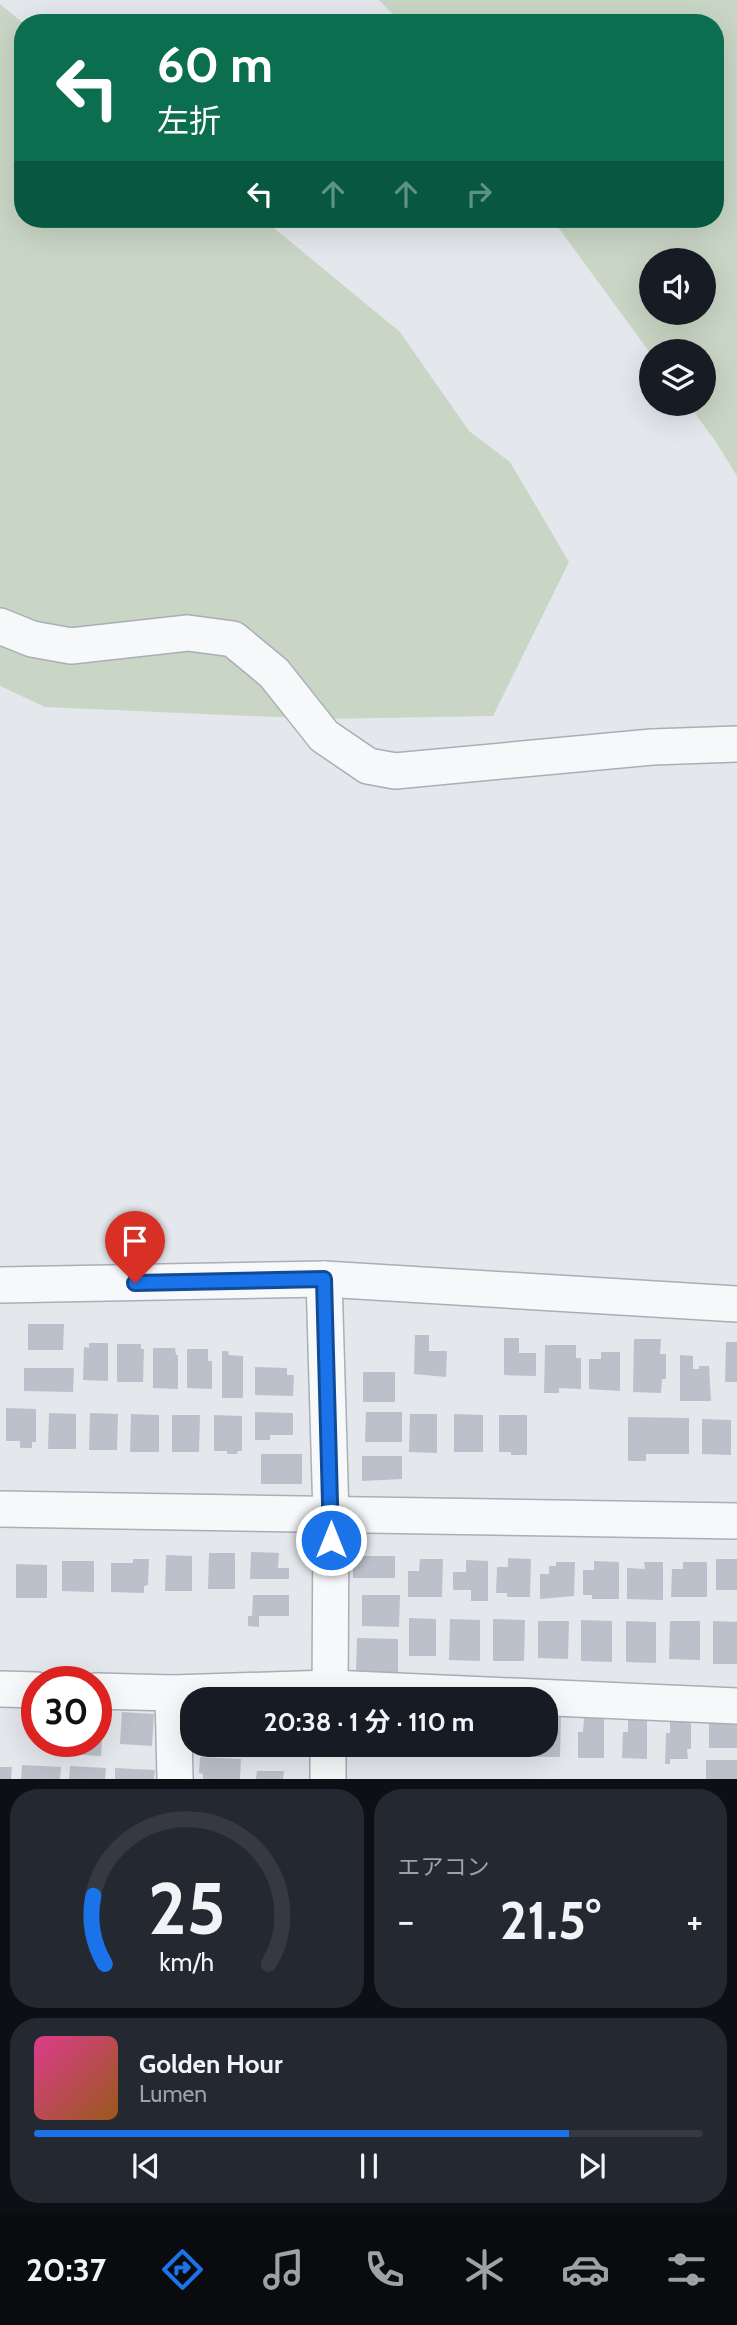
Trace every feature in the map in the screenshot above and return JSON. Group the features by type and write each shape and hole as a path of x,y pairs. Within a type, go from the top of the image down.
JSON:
{"street":[{"path":"0,626 32,639 71,646 188,633 233,639 274,673 324,736 368,766 395,771 652,747 737,744"},
{"path":"324,1279 331,1515 330,1687"},
{"path":"0,1285 324,1279 737,1304"},
{"path":"0,1509 737,1521"},
{"path":"0,1689 21,1690"},
{"path":"112,1691 180,1693"},
{"path":"173,1693 175,1779"},
{"path":"558,1701 737,1706"},
{"path":"328,1757 328,1779"}],"green space":[{"path":"379,0 737,0 737,476 697,416 716,416 716,339 640,339 559,228 724,228 724,14 392,14"},
{"path":"0,4 14,16 14,228 274,228 400,332 469,431 510,462 569,562 493,716 322,719 45,707 0,686"}],"building":[{"path":"28,1324 64,1324 63,1350 28,1350"},
{"path":"415,1335 429,1335 429,1351 447,1351 446,1377 414,1374"},
{"path":"504,1338 519,1338 519,1353 536,1353 536,1376 504,1375"},
{"path":"634,1339 661,1339 660,1354 666,1354 666,1379 662,1379 661,1393 633,1392"},
{"path":"726,1342 737,1342 737,1382 725,1382"},
{"path":"89,1343 108,1343 108,1381 83,1380 84,1347 89,1348"},
{"path":"117,1344 141,1344 141,1349 144,1349 143,1382 117,1382"},
{"path":"545,1345 576,1345 576,1358 581,1358 581,1389 559,1388 559,1393 544,1393"},
{"path":"153,1348 175,1348 178,1355 178,1389 153,1388"},
{"path":"187,1349 208,1349 208,1361 212,1361 212,1389 187,1388"},
{"path":"222,1351 228,1351 229,1355 243,1356 243,1398 222,1398"},
{"path":"601,1352 620,1352 620,1391 589,1389 589,1359 601,1359"},
{"path":"680,1355 693,1356 693,1369 709,1366 711,1401 680,1401"},
{"path":"255,1367 287,1368 287,1375 294,1375 293,1396 255,1395"},
{"path":"24,1368 74,1368 73,1392 24,1391"},
{"path":"363,1372 395,1372 395,1402 363,1402"},
{"path":"6,1408 36,1409 36,1442 32,1442 32,1448 20,1448 20,1441 6,1441"},
{"path":"255,1412 293,1413 293,1435 270,1435 270,1440 255,1440"},
{"path":"366,1412 402,1412 402,1442 365,1442"},
{"path":"49,1413 76,1414 76,1449 48,1449"},
{"path":"90,1413 118,1414 117,1450 89,1450"},
{"path":"131,1414 159,1415 159,1452 130,1452"},
{"path":"410,1414 437,1414 437,1453 409,1452"},
{"path":"454,1414 483,1415 483,1452 454,1452"},
{"path":"172,1415 200,1415 199,1452 172,1452"},
{"path":"214,1415 242,1416 242,1451 227,1454 227,1451 214,1451"},
{"path":"499,1415 527,1415 527,1455 499,1452"},
{"path":"628,1417 689,1418 689,1454 646,1454 646,1461 628,1461"},
{"path":"702,1419 731,1420 731,1455 702,1454"},
{"path":"261,1454 302,1454 302,1484 261,1484"},
{"path":"362,1456 402,1456 402,1479 362,1481"},
{"path":"251,1552 279,1553 278,1568 289,1568 289,1579 250,1579"},
{"path":"209,1553 235,1553 235,1589 208,1589"},
{"path":"166,1555 192,1556 192,1591 165,1591"},
{"path":"353,1556 395,1556 395,1578 353,1578"},
{"path":"508,1558 531,1559 530,1597 507,1597 507,1593 496,1593 497,1567 508,1567"},
{"path":"133,1559 149,1559 148,1585 144,1586 144,1593 111,1592 111,1563 133,1563"},
{"path":"420,1559 443,1559 442,1597 408,1597 408,1571 419,1571"},
{"path":"716,1559 737,1559 737,1590 716,1590"},
{"path":"466,1560 488,1561 488,1601 471,1601 471,1590 453,1590 453,1572 466,1572"},
{"path":"62,1561 94,1561 94,1592 62,1591"},
{"path":"594,1561 619,1562 619,1599 592,1599 592,1595 583,1595 583,1570 594,1570"},
{"path":"556,1562 575,1562 574,1596 540,1599 540,1574 549,1574 549,1566 556,1566"},
{"path":"644,1562 663,1562 663,1600 627,1599 627,1568 645,1569"},
{"path":"683,1562 707,1562 707,1597 671,1597 672,1569 683,1569"},
{"path":"16,1564 47,1565 47,1598 16,1598"},
{"path":"253,1595 289,1595 289,1616 259,1616 259,1627 248,1626 248,1616 252,1616"},
{"path":"362,1595 400,1595 399,1627 362,1626"},
{"path":"409,1618 436,1619 436,1656 409,1656"},
{"path":"450,1619 480,1620 480,1661 449,1660"},
{"path":"493,1619 525,1620 524,1661 493,1661"},
{"path":"581,1620 612,1621 612,1662 581,1661"},
{"path":"538,1621 569,1621 568,1659 538,1658"},
{"path":"626,1621 656,1622 656,1663 626,1662"},
{"path":"670,1621 700,1621 700,1660 669,1659"},
{"path":"713,1621 737,1622 737,1664 713,1664"},
{"path":"357,1638 398,1639 398,1673 356,1673"},
{"path":"122,1712 154,1714 152,1746 120,1744"},
{"path":"628,1716 647,1717 647,1759 622,1758 623,1732 628,1732"},
{"path":"558,1717 561,1717 558,1757"},
{"path":"584,1718 604,1718 604,1758 578,1758 578,1732 583,1732"},
{"path":"709,1718 737,1723 737,1748 709,1748"},
{"path":"670,1722 691,1722 691,1749 687,1749 688,1759 670,1759 670,1764 665,1764 666,1733 670,1733"},
{"path":"200,1757 241,1759 240,1779 203,1779 203,1774 199,1773"},
{"path":"706,1760 737,1760 737,1779 706,1779"},
{"path":"22,1765 61,1767 60,1779 21,1779"},
{"path":"70,1766 106,1768 105,1779 69,1779"},
{"path":"0,1767 12,1767 11,1779 0,1779"},
{"path":"115,1768 155,1770 154,1779 115,1779"},
{"path":"257,1771 284,1771 283,1779 256,1779"}],"route":[{"path":"135,1283 324,1279 331,1540"}]}
